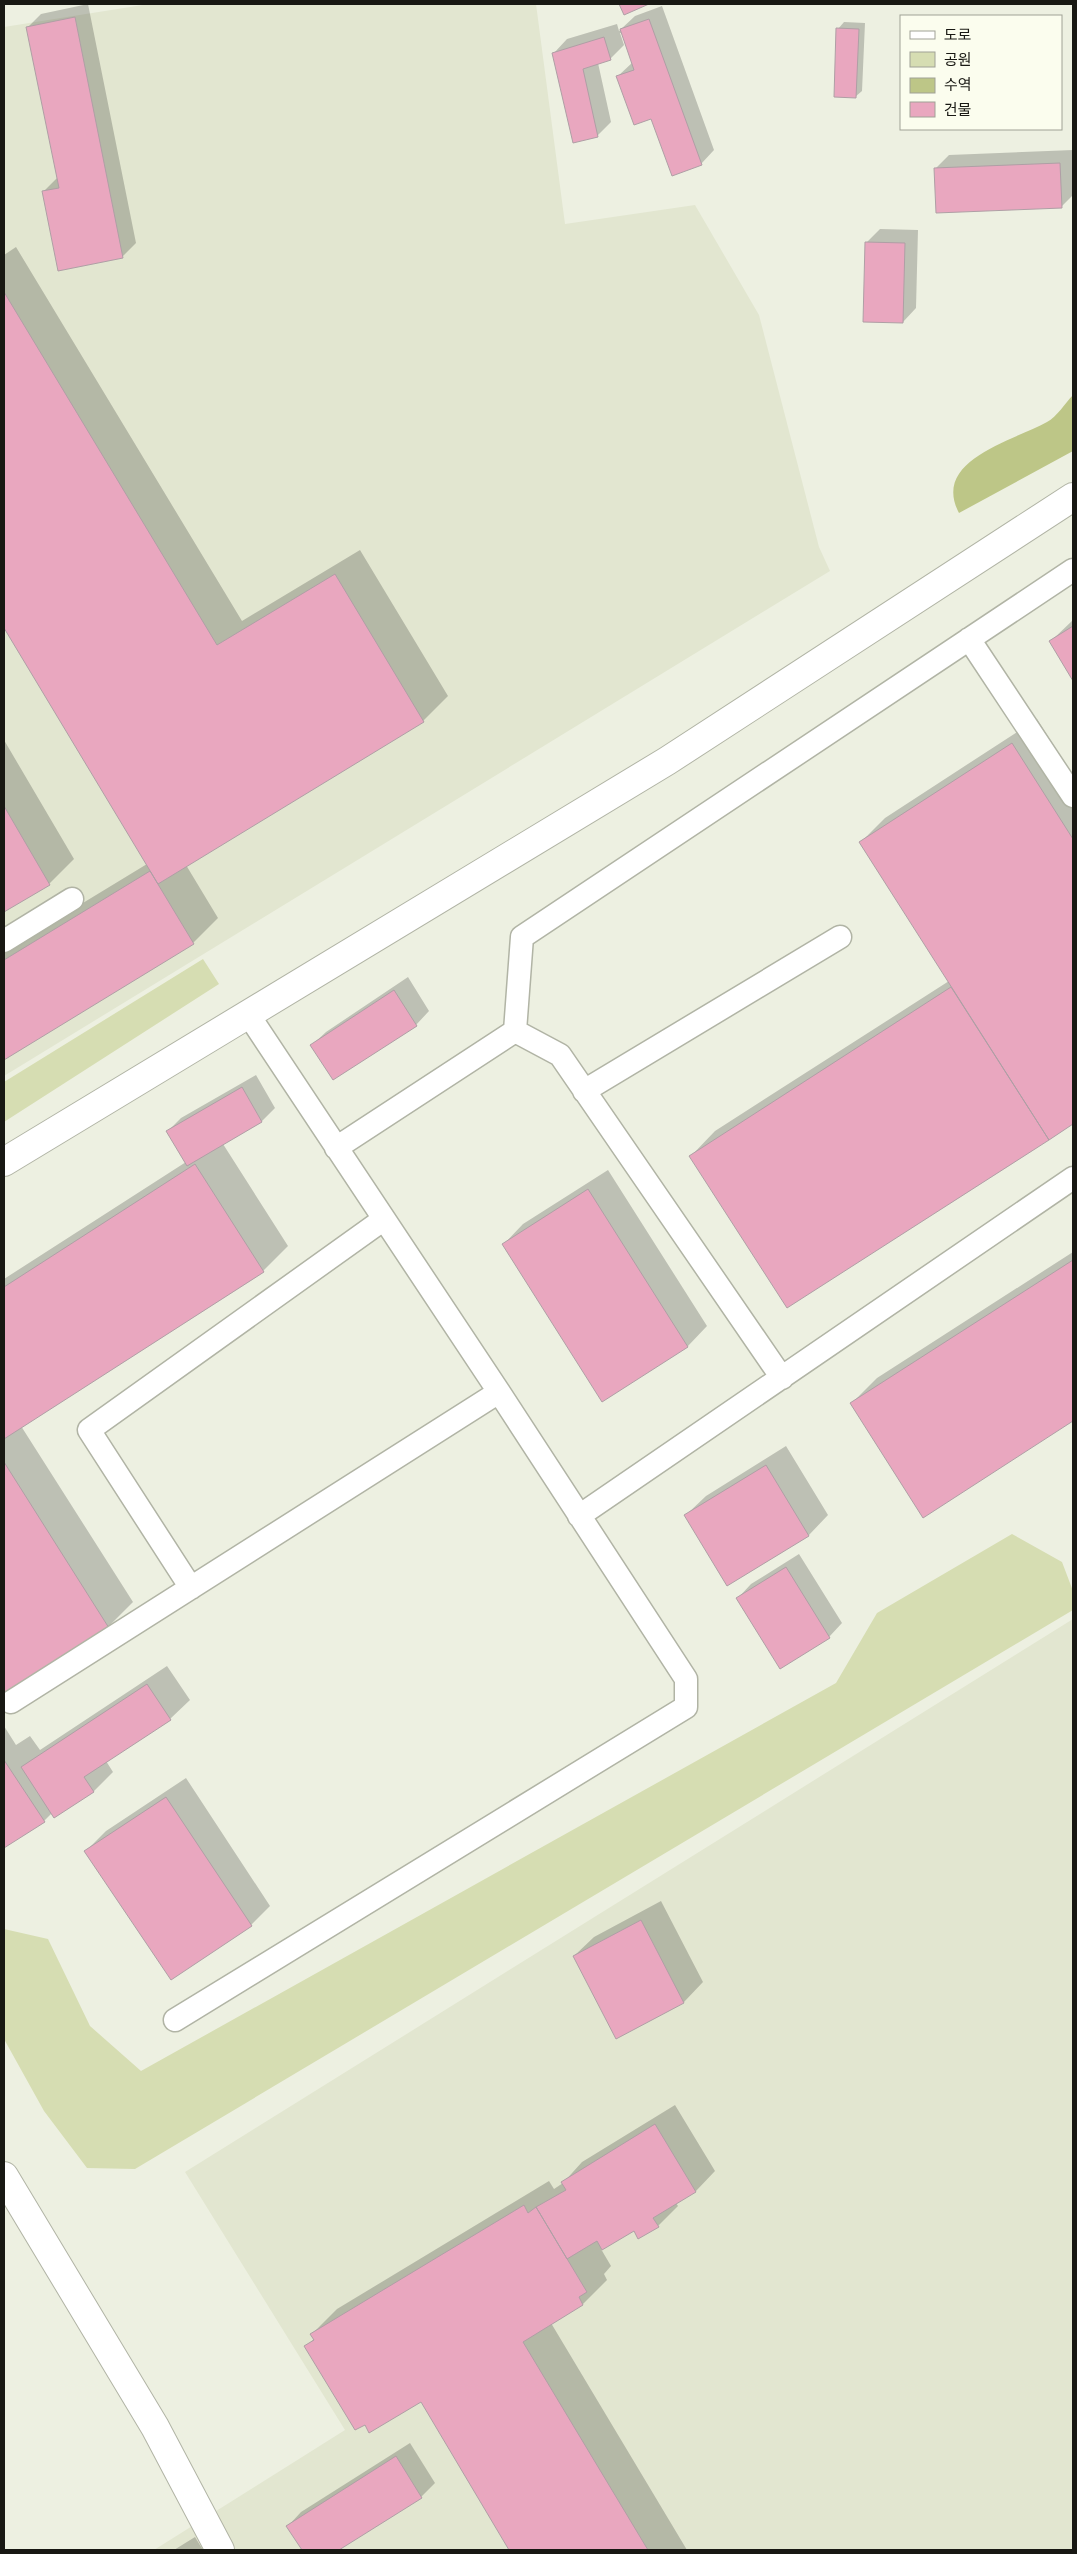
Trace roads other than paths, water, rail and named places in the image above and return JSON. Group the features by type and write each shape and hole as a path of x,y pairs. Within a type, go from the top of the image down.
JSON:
{"street":[{"path":"4,1162 667,761 1073,497"},
{"path":"4,2176 155,2427 220,2550"}],"lane":[{"path":"515,1031 522,937 1073,570"},
{"path":"969,639 1073,796"},
{"path":"4,941 72,899"},
{"path":"584,1090 840,937"},
{"path":"175,2020 686,1708 686,1679 499,1392 248,1014"},
{"path":"336,1148 515,1031"},
{"path":"515,1031 560,1055 782,1378"},
{"path":"579,1516 1073,1178"},
{"path":"191,1588 89,1430 384,1220"},
{"path":"11,1702 499,1392"}],"water":[{"path":"1073,395 1073,451 959,513 953,495 956,479 966,466 997,445 1051,420"}]}
